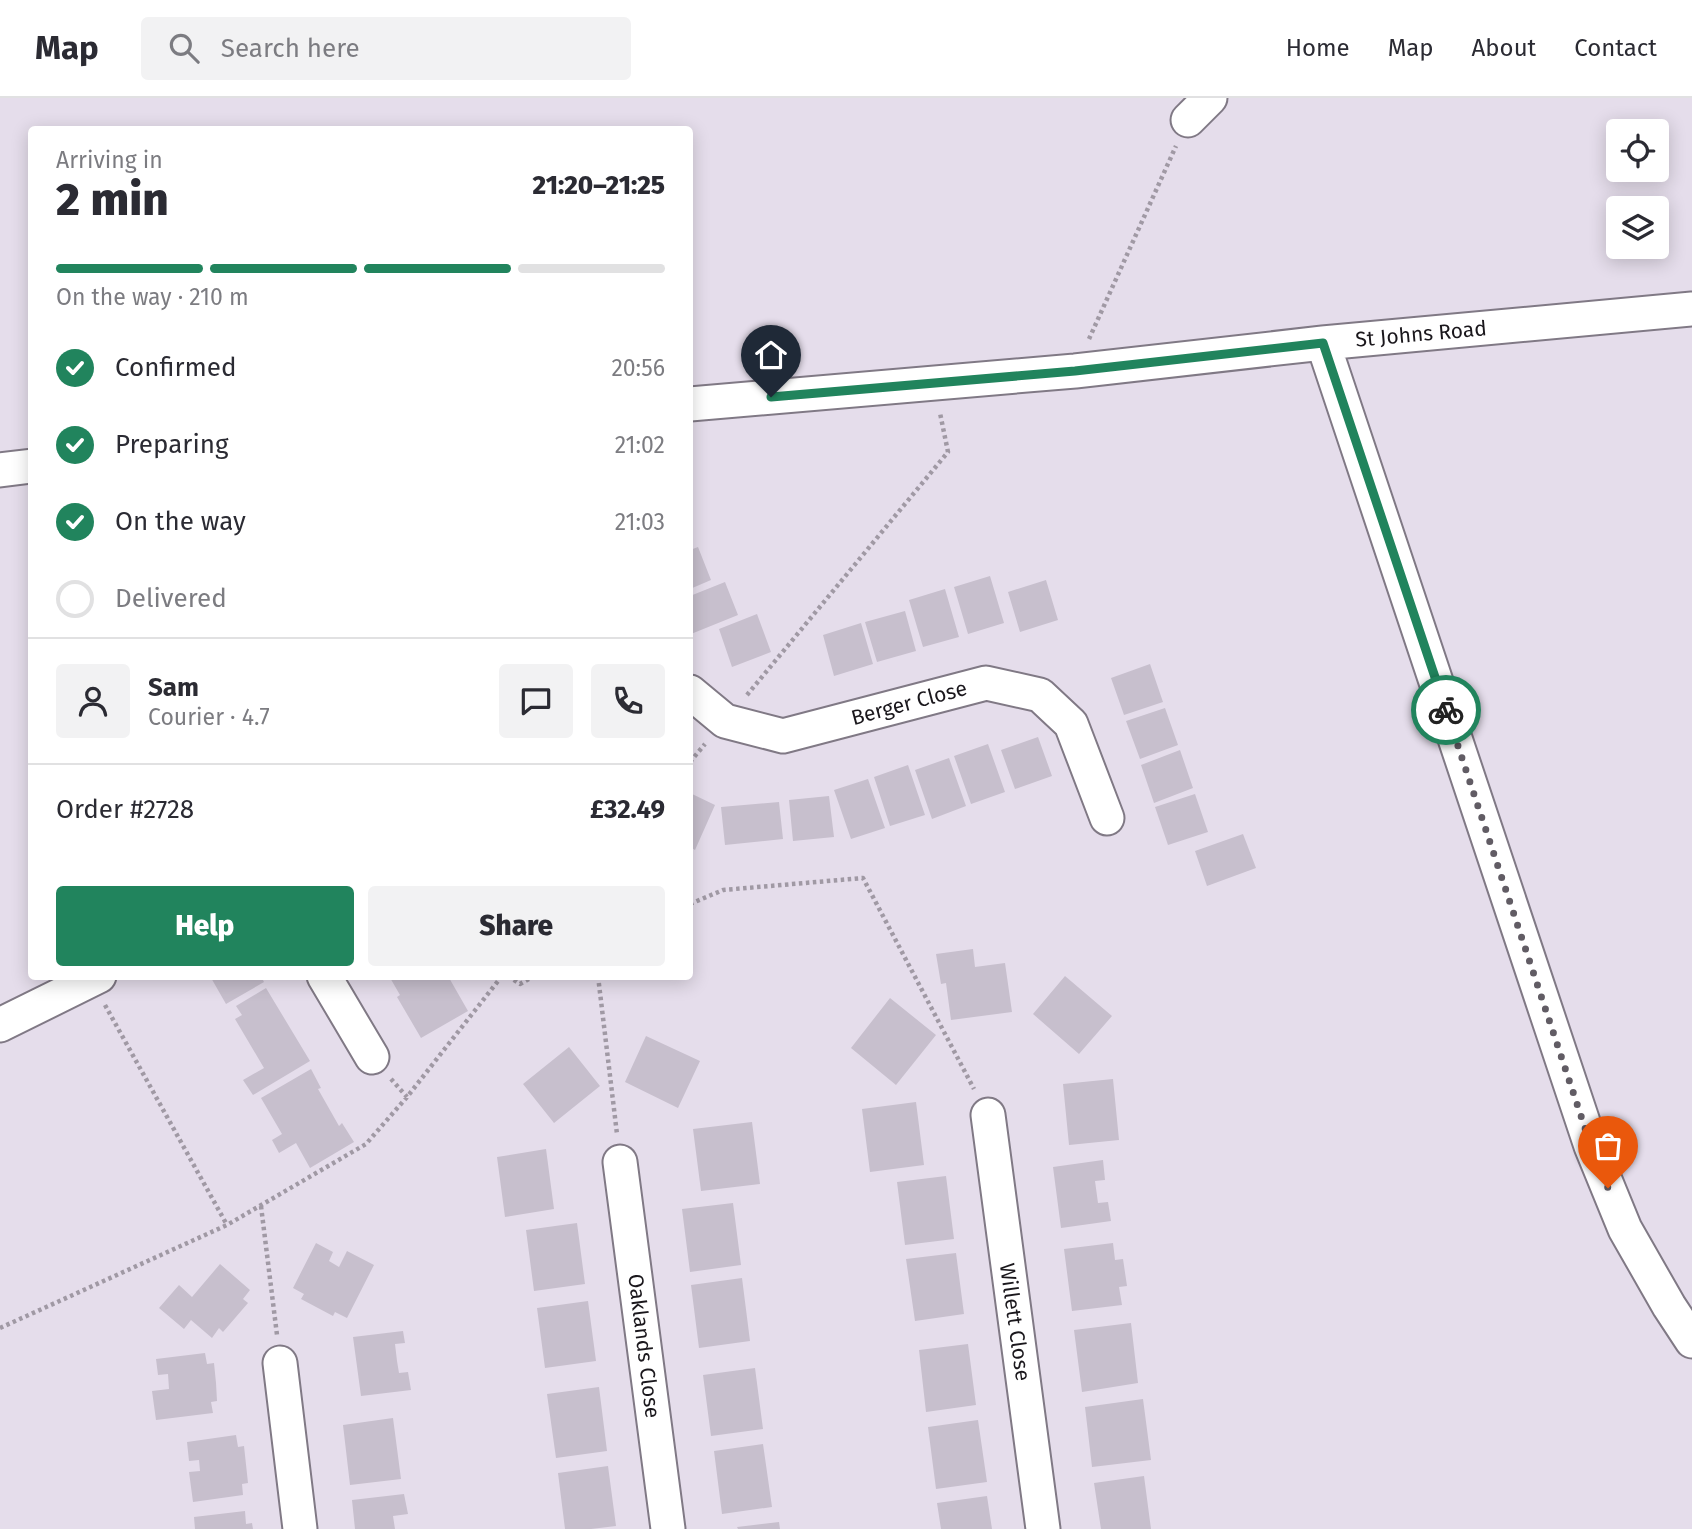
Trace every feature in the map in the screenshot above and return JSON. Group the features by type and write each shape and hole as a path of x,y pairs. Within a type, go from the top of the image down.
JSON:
{"street":[{"name":"St Johns Road","path":"693,404 1075,371 1323,343 1692,309"},
{"path":"1323,343 1591,1146 1625,1229 1669,1306 1692,1340"},
{"path":"0,470 28,466"},
{"name":"Berger Close","path":"693,694 725,721 783,736 986,683 1040,695 1071,724 1107,818"},
{"path":"0,1025 93,980"},
{"path":"326,980 372,1057"},
{"name":"Willett Close","path":"988,1115 1043,1529"},
{"name":"Oaklands Close","path":"621,1162 668,1529"},
{"path":"280,1363 300,1529"}],"path":[{"path":"1075,371 1199,109"},
{"path":"693,758 948,452 934,382"},
{"path":"693,903 723,890 863,878 988,1115"},
{"path":"96,980 227,1225"},
{"path":"0,1328 227,1225 366,1144 407,1097 499,980"},
{"path":"598,980 621,1162"},
{"path":"261,1206 280,1363"}],"building":[{"path":"698,547 711,580 693,588 693,549"},
{"path":"990,576 1004,623 968,634 954,587"},
{"path":"1046,580 1058,620 1020,632 1008,592"},
{"path":"725,582 738,615 693,633 693,595"},
{"path":"945,589 959,637 923,647 909,600"},
{"path":"905,611 916,651 877,662 865,622"},
{"path":"757,614 771,652 732,667 719,629"},
{"path":"861,623 873,664 834,676 823,635"},
{"path":"1150,664 1163,702 1124,715 1111,678"},
{"path":"1165,708 1178,745 1140,759 1126,721"},
{"path":"1038,737 1052,776 1015,789 1001,750"},
{"path":"988,744 1005,792 971,804 954,756"},
{"path":"1180,750 1193,788 1154,803 1141,765"},
{"path":"949,758 966,806 932,819 915,770"},
{"path":"908,765 925,815 890,826 874,777"},
{"path":"868,779 885,828 851,839 834,790"},
{"path":"693,794 715,805 695,850 693,849"},
{"path":"1195,794 1208,832 1168,845 1155,807"},
{"path":"829,796 834,837 793,841 789,800"},
{"path":"779,802 783,839 725,845 721,807"},
{"path":"1243,834 1256,868 1207,886 1195,851"},
{"path":"973,949 975,967 1005,963 1012,1012 951,1020 946,983 941,984 936,954"},
{"path":"1065,976 1112,1016 1079,1054 1033,1014"},
{"path":"212,980 263,980 264,982 226,1004"},
{"path":"391,980 450,980 468,1011 421,1038 397,997 400,995"},
{"path":"266,988 310,1061 253,1095 243,1080 264,1068 235,1019 242,1015 236,1006"},
{"path":"890,998 936,1035 896,1085 851,1048"},
{"path":"646,1036 700,1061 678,1108 625,1082"},
{"path":"569,1047 600,1086 554,1123 523,1084"},
{"path":"311,1069 321,1088 318,1089 339,1126 342,1123 354,1142 310,1168 296,1143 279,1153 272,1140 282,1134 261,1098"},
{"path":"1113,1079 1119,1140 1069,1145 1063,1084"},
{"path":"916,1102 924,1165 870,1172 862,1109"},
{"path":"752,1122 760,1184 701,1191 693,1129"},
{"path":"546,1149 554,1209 505,1217 497,1157"},
{"path":"1103,1160 1105,1180 1095,1181 1098,1203 1108,1202 1111,1221 1061,1228 1053,1167"},
{"path":"946,1176 954,1239 905,1245 897,1182"},
{"path":"733,1203 741,1265 690,1272 682,1209"},
{"path":"577,1223 585,1284 534,1291 526,1230"},
{"path":"316,1243 333,1252 329,1261 339,1267 347,1251 374,1265 347,1318 335,1312 333,1316 301,1299 304,1294 293,1288"},
{"path":"1113,1243 1115,1260 1123,1259 1127,1286 1119,1287 1122,1305 1072,1311 1064,1249"},
{"path":"956,1253 964,1314 915,1321 906,1259"},
{"path":"220,1264 250,1290 243,1299 248,1303 223,1332 219,1328 212,1338 191,1320 184,1329 159,1308 179,1285 192,1297"},
{"path":"742,1278 750,1341 699,1348 691,1285"},
{"path":"588,1301 596,1361 545,1368 537,1308"},
{"path":"1131,1323 1138,1383 1082,1392 1074,1330"},
{"path":"403,1331 405,1343 395,1344 397,1361 399,1373 408,1372 411,1390 361,1396 353,1337"},
{"path":"968,1344 976,1405 926,1412 919,1350"},
{"path":"205,1353 207,1364 214,1363 217,1401 211,1402 213,1413 156,1420 152,1391 169,1389 168,1374 158,1375 156,1359"},
{"path":"755,1368 763,1429 711,1436 703,1375"},
{"path":"599,1387 607,1451 556,1458 547,1394"},
{"path":"1143,1399 1151,1460 1092,1467 1085,1407"},
{"path":"393,1418 401,1479 350,1485 343,1425"},
{"path":"978,1420 987,1482 936,1489 928,1427"},
{"path":"236,1435 238,1447 244,1446 248,1483 242,1484 243,1495 193,1502 189,1472 200,1471 199,1460 189,1461 187,1442"},
{"path":"763,1444 772,1507 722,1514 714,1451"},
{"path":"608,1466 616,1526 565,1529 558,1473"},
{"path":"1144,1476 1151,1529 1101,1529 1094,1483"},
{"path":"404,1494 408,1514 393,1516 395,1529 355,1529 352,1500"},
{"path":"987,1496 992,1529 941,1529 937,1503"},
{"path":"245,1511 246,1524 252,1523 253,1529 195,1529 194,1517"},
{"path":"779,1522 780,1529 737,1527"}],"way so far":[{"path":"1446,710 1591,1146 1608,1188"}],"route":[{"path":"771,397 1075,371 1323,343 1446,710"}]}
